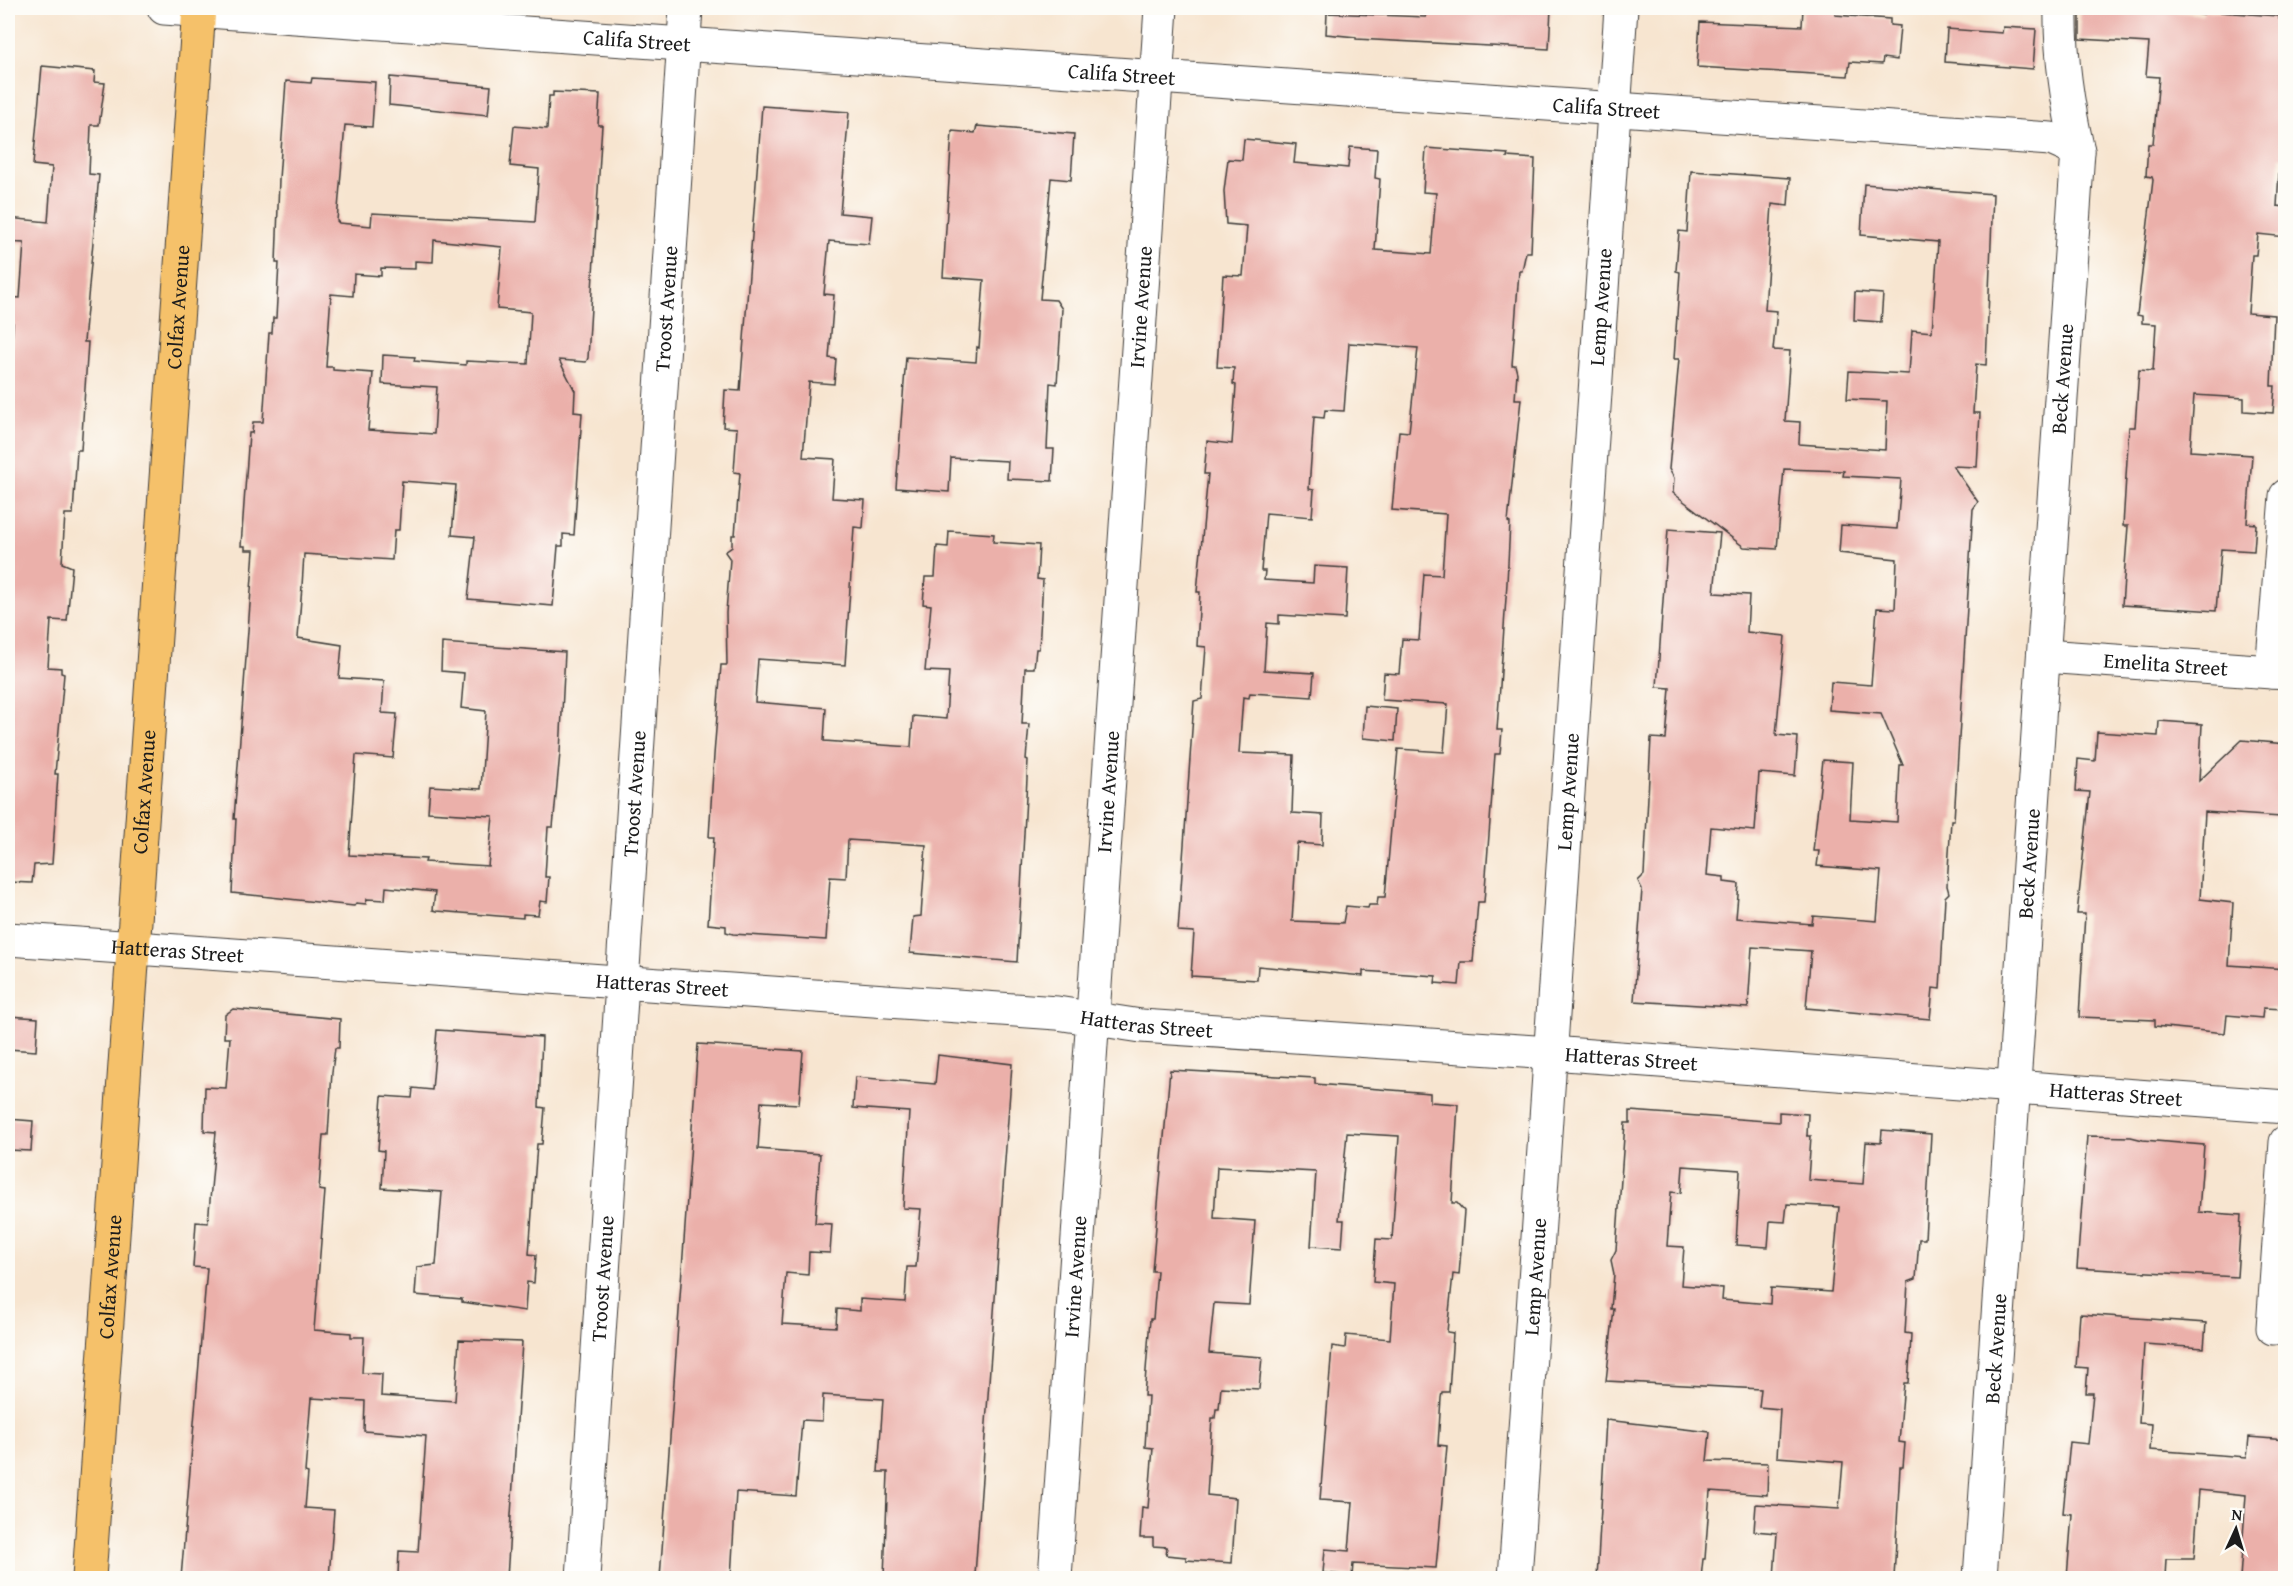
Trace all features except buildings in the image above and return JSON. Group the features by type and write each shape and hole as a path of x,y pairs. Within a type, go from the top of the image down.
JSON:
{"main road":[{"name":"Colfax Avenue","path":"89,1578 199,9"}],"street":[{"name":"Califa Street","path":"164,8 2051,139 2078,151"},
{"name":"Troost Avenue","path":"583,1578 686,8"},
{"name":"Irvine Avenue","path":"1055,1578 1161,8"},
{"name":"Lemp Avenue","path":"1515,1578 1621,8"},
{"name":"Beck Avenue","path":"1980,1578 2078,151 2065,92 2060,42 2061,8"},
{"path":"2279,672 2286,496"},
{"name":"Emelita Street","path":"2044,656 2279,672"},
{"name":"Hatteras Street","path":"8,939 1057,1013 1141,1026 1551,1053 2286,1107"},
{"path":"2273,1328 2286,1142"}]}
